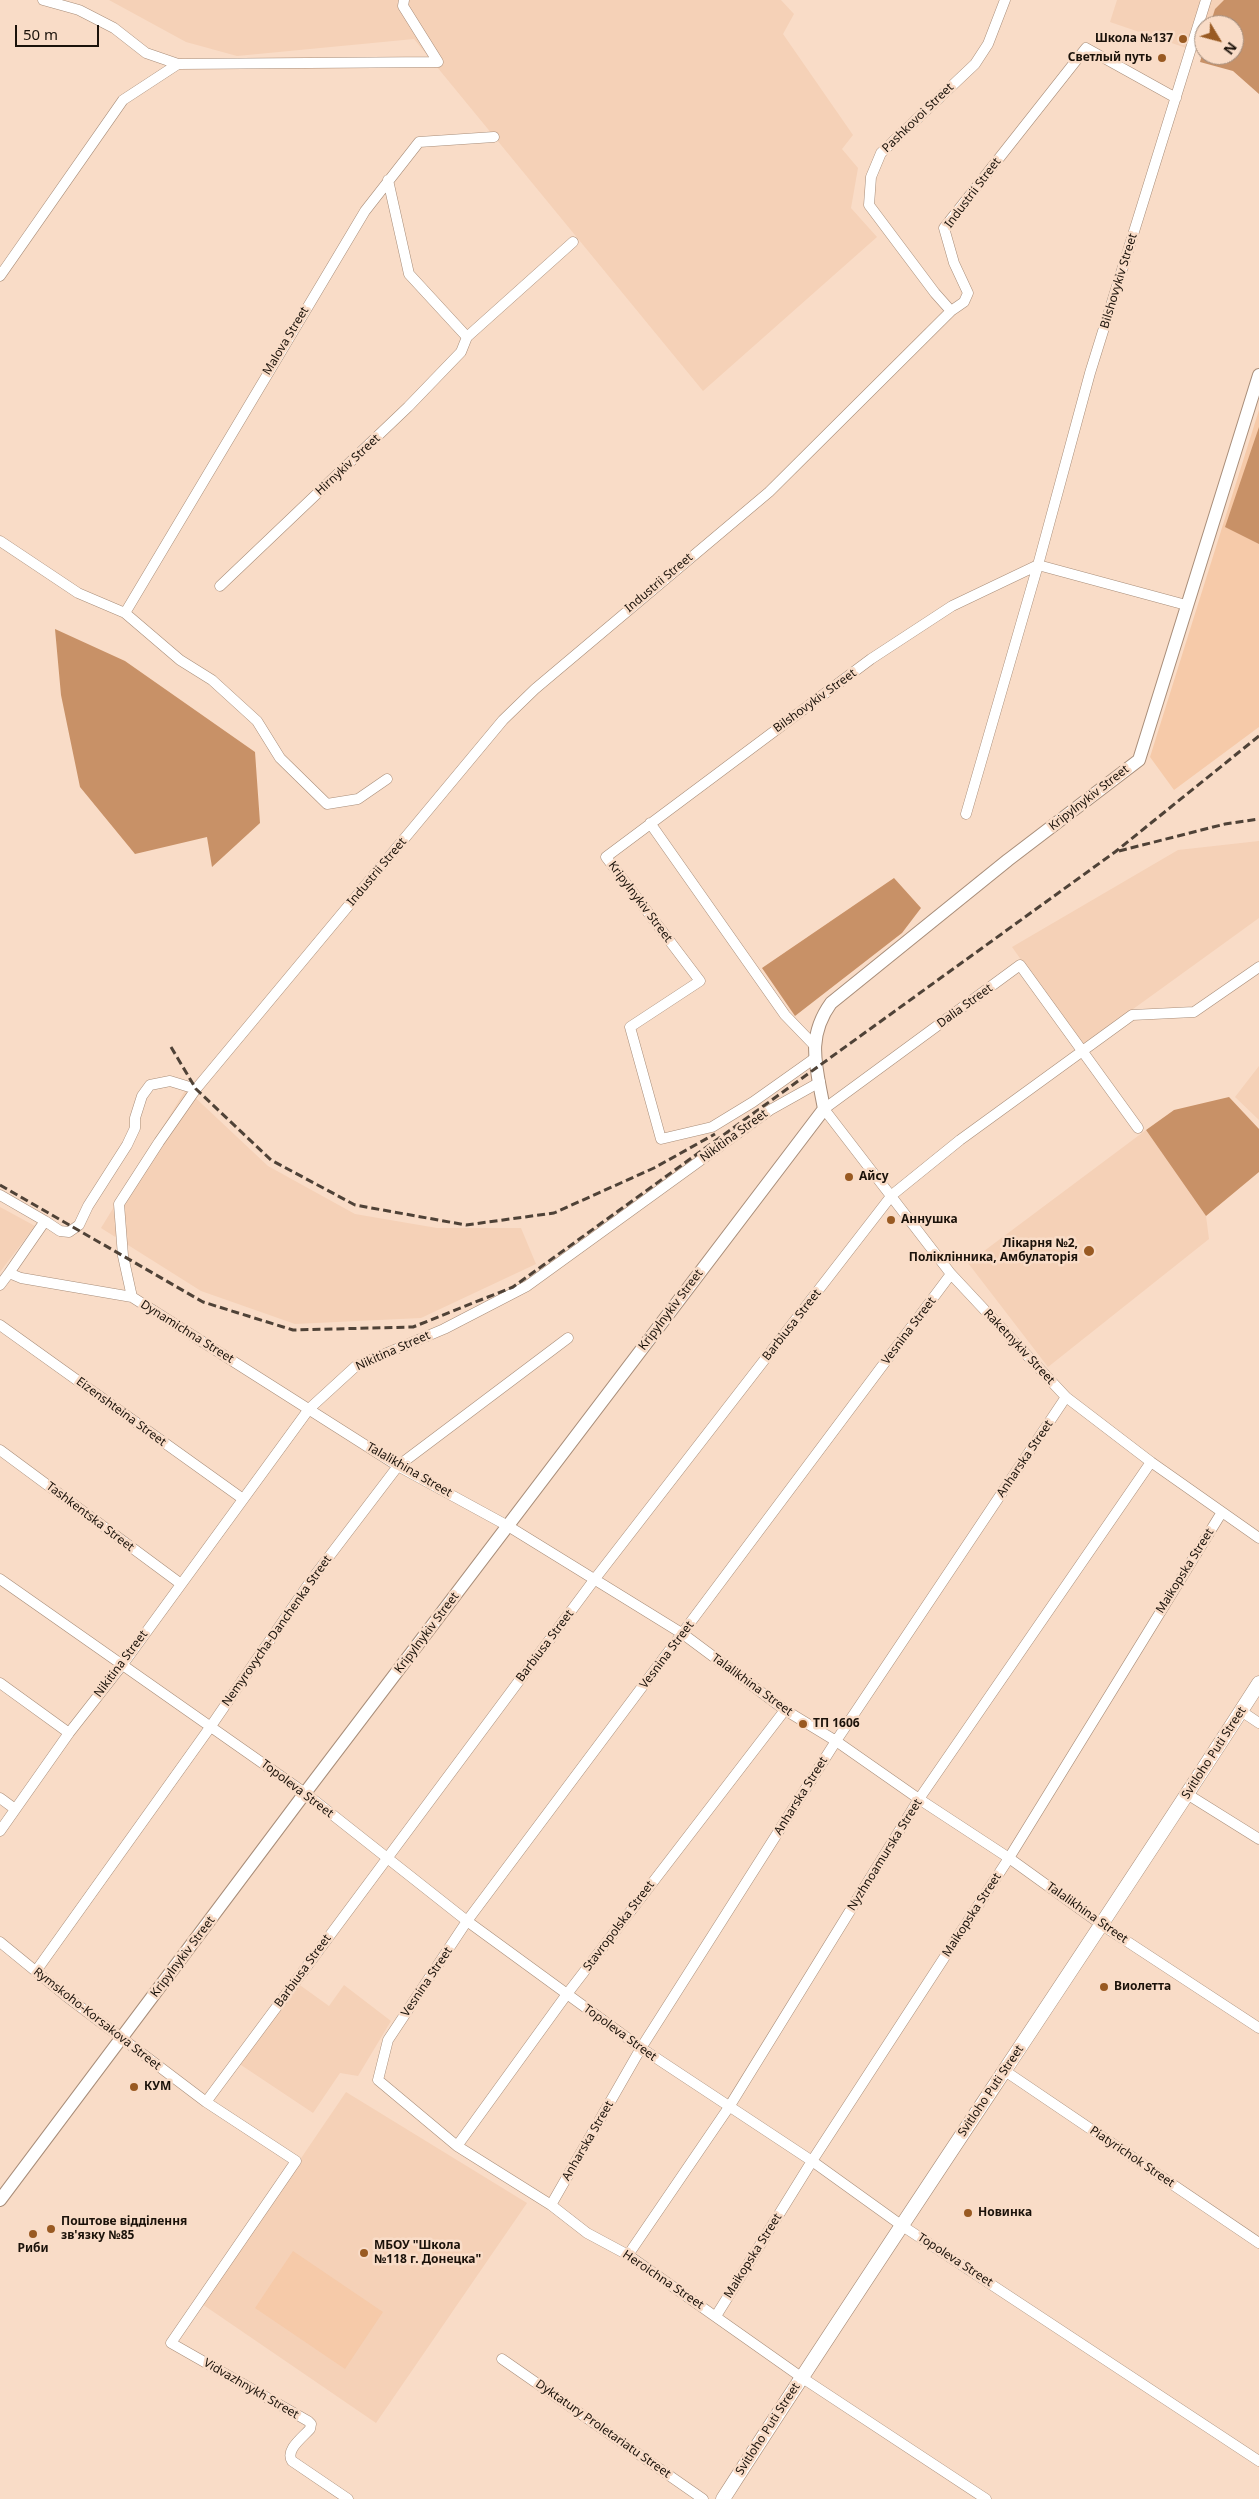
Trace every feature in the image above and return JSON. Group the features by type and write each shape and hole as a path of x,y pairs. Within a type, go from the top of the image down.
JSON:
{"main road":[{"name":"Svitloho Puti Street","path":"723,2499 801,2377 1102,1925 1259,1683"}],"street":[{"path":"43,0 79,10 114,28 146,53 178,64 438,62 403,6 404,0"},
{"name":"Pashkovoi Street","path":"952,311 934,293 869,205 871,177 881,153 975,64 988,44 1005,0"},
{"name":"Bilshovykiv Street","path":"966,814 1038,565 1090,373 1206,0"},
{"name":"Industrii Street","path":"132,1297 122,1256 119,1204 196,1089 503,720 534,689 769,492 952,311 964,302 968,293 954,263 944,228 1086,48 1176,98"},
{"path":"0,276 123,100 178,64"},
{"name":"Malova Street","path":"125,613 288,338 365,212 388,180 418,142 494,137"},
{"path":"388,180 409,274 467,337"},
{"name":"Hirnykiv Street","path":"220,586 408,408 461,352 467,337 573,242"},
{"name":"Kripylnykiv Street","path":"0,2200 305,1793 824,1109 813,1044 820,1017 831,1003 1008,860 1139,760 1259,375"},
{"path":"0,541 78,593 125,613 180,660 212,680 257,721 280,758 327,804 358,799 387,779"},
{"path":"1038,565 1186,605"},
{"name":"Bilshovykiv Street","path":"606,857 871,660 952,606 1038,565"},
{"path":"650,823 785,1015 813,1044"},
{"name":"Kripylnykiv Street","path":"606,857 700,981 630,1027 661,1139 712,1127 754,1102 815,1058"},
{"name":"Dalia Street","path":"824,1109 1020,965 1138,1128"},
{"path":"892,1195 960,1140 1132,1015 1194,1012 1259,967"},
{"path":"0,1194 60,1231 69,1232 79,1225 88,1206 127,1145 135,1128 135,1118 142,1096 150,1085 170,1081 196,1089"},
{"name":"Nikitina Street","path":"0,1831 69,1733 122,1664 309,1409 356,1366 444,1329 527,1286 770,1110 820,1082"},
{"name":"Raketnykiv Street","path":"824,1109 951,1274 1066,1397 1151,1462 1259,1538"},
{"name":"Barbiusa Street","path":"206,2102 594,1580 892,1195"},
{"path":"0,1285 45,1221"},
{"name":"Dynamichna Street","path":"9,1273 21,1278 132,1297 309,1409"},
{"name":"Vesnina Street","path":"388,2040 468,1921 951,1274"},
{"name":"Eizenshteina Street","path":"0,1325 243,1499"},
{"name":"Nemyrovycha-Danchenka Street","path":"36,1971 211,1726 312,1580 398,1466 568,1338"},
{"name":"Anharska Street","path":"551,2205 641,2048 836,1741 1066,1397"},
{"name":"Talalikhina Street","path":"309,1409 398,1466 508,1526 683,1634 785,1710 836,1741 919,1799 1009,1858 1102,1925 1259,2028"},
{"name":"Tashkentska Street","path":"0,1450 181,1584"},
{"name":"Nyzhnoamurska Street","path":"628,2255 729,2107 919,1799 1151,1462"},
{"name":"Maikopska Street","path":"716,2316 812,2161 1009,1858 1222,1512"},
{"name":"Topoleva Street","path":"0,1579 305,1793 468,1921 641,2048 812,2161 901,2225 1259,2461"},
{"path":"0,1683 69,1733"},
{"name":"Stavropolska Street","path":"457,2146 567,1994 785,1710"},
{"path":"1241,1711 1259,1723"},
{"path":"1187,1794 1259,1839"},
{"path":"0,1798 16,1809"},
{"name":"Rymskoho-Korsakova Street","path":"0,1942 122,2039 206,2102 296,2161 171,2343"},
{"name":"Heroichna Street","path":"388,2040 378,2080 457,2146 551,2205 587,2233 628,2255 801,2377 986,2499"},
{"name":"Piatyrichok Street","path":"1005,2070 1259,2243"},
{"name":"Vidvazhnykh Street","path":"171,2343 308,2421 311,2424 310,2429 290,2451 289,2457 292,2461 348,2499"},
{"name":"Dyktatury Proletariatu Street","path":"502,2359 703,2499"}],"shaded area":[{"path":"109,0 781,0 794,14 783,34 853,135 842,149 858,168 851,208 877,237 703,391 414,39 237,56 186,42"},
{"name":"Школа №137","path":"1117,0 1259,0 1244,33 1244,15 1194,15 1194,51 1110,22"},
{"path":"1224,0 1259,0 1259,94 1233,71 1211,65 1244,65 1244,15 1213,15 1215,9"},
{"path":"1259,410 1259,727 1174,790 1150,757"},
{"path":"1259,427 1259,544 1225,527"},
{"path":"55,629 125,661 255,752 260,823 212,867 207,837 135,854 80,787 61,695"},
{"path":"1259,841 1259,918 1082,1046 1012,947 1178,850"},
{"path":"894,878 921,908 902,933 795,1016 762,968"},
{"path":"1259,1066 1259,1120 1235,1097"},
{"path":"186,1089 268,1166 355,1214 437,1228 521,1228 536,1264 421,1318 295,1324 201,1291 101,1228"},
{"path":"1229,1097 1259,1129 1259,1172 1206,1216 1146,1130 1174,1110"},
{"name":"Лікарня №2, Поліклінника, Амбулаторія","path":"1146,1130 1206,1216 1209,1239 1048,1367 968,1263"},
{"path":"0,1207 35,1226 0,1272"},
{"path":"297,1983 329,2006 344,1985 391,2021 358,2076 340,2073 313,2113 238,2063"},
{"name":"МБОУ \"Школа №118 г. Донецка\"","path":"346,2092 527,2203 376,2423 202,2304"},
{"path":"293,2251 383,2312 345,2369 255,2308"}],"railway":[{"path":"0,1185 203,1302 293,1330 413,1327 513,1287 1115,852 1259,736"},
{"path":"1119,851 1225,824 1259,819"},
{"path":"171,1047 196,1089 271,1160 355,1205 466,1225 554,1213 654,1168 715,1134"}],"place":[{"name":"Школа №137","path":"1183,39"},
{"name":"Светлый путь","path":"1162,58"},
{"name":"Айсу","path":"849,1177"},
{"name":"Аннушка","path":"891,1220"},
{"name":"Лікарня №2, Поліклінника, Амбулаторія","path":"1089,1251"},
{"name":"ТП 1606","path":"803,1724"},
{"name":"Виолетта","path":"1104,1987"},
{"name":"КУМ","path":"134,2087"},
{"name":"Новинка","path":"968,2213"},
{"name":"Поштове відділення зв'язку №85","path":"51,2229"},
{"name":"Риби","path":"33,2234"},
{"name":"МБОУ \"Школа №118 г. Донецка\"","path":"364,2253"}]}
